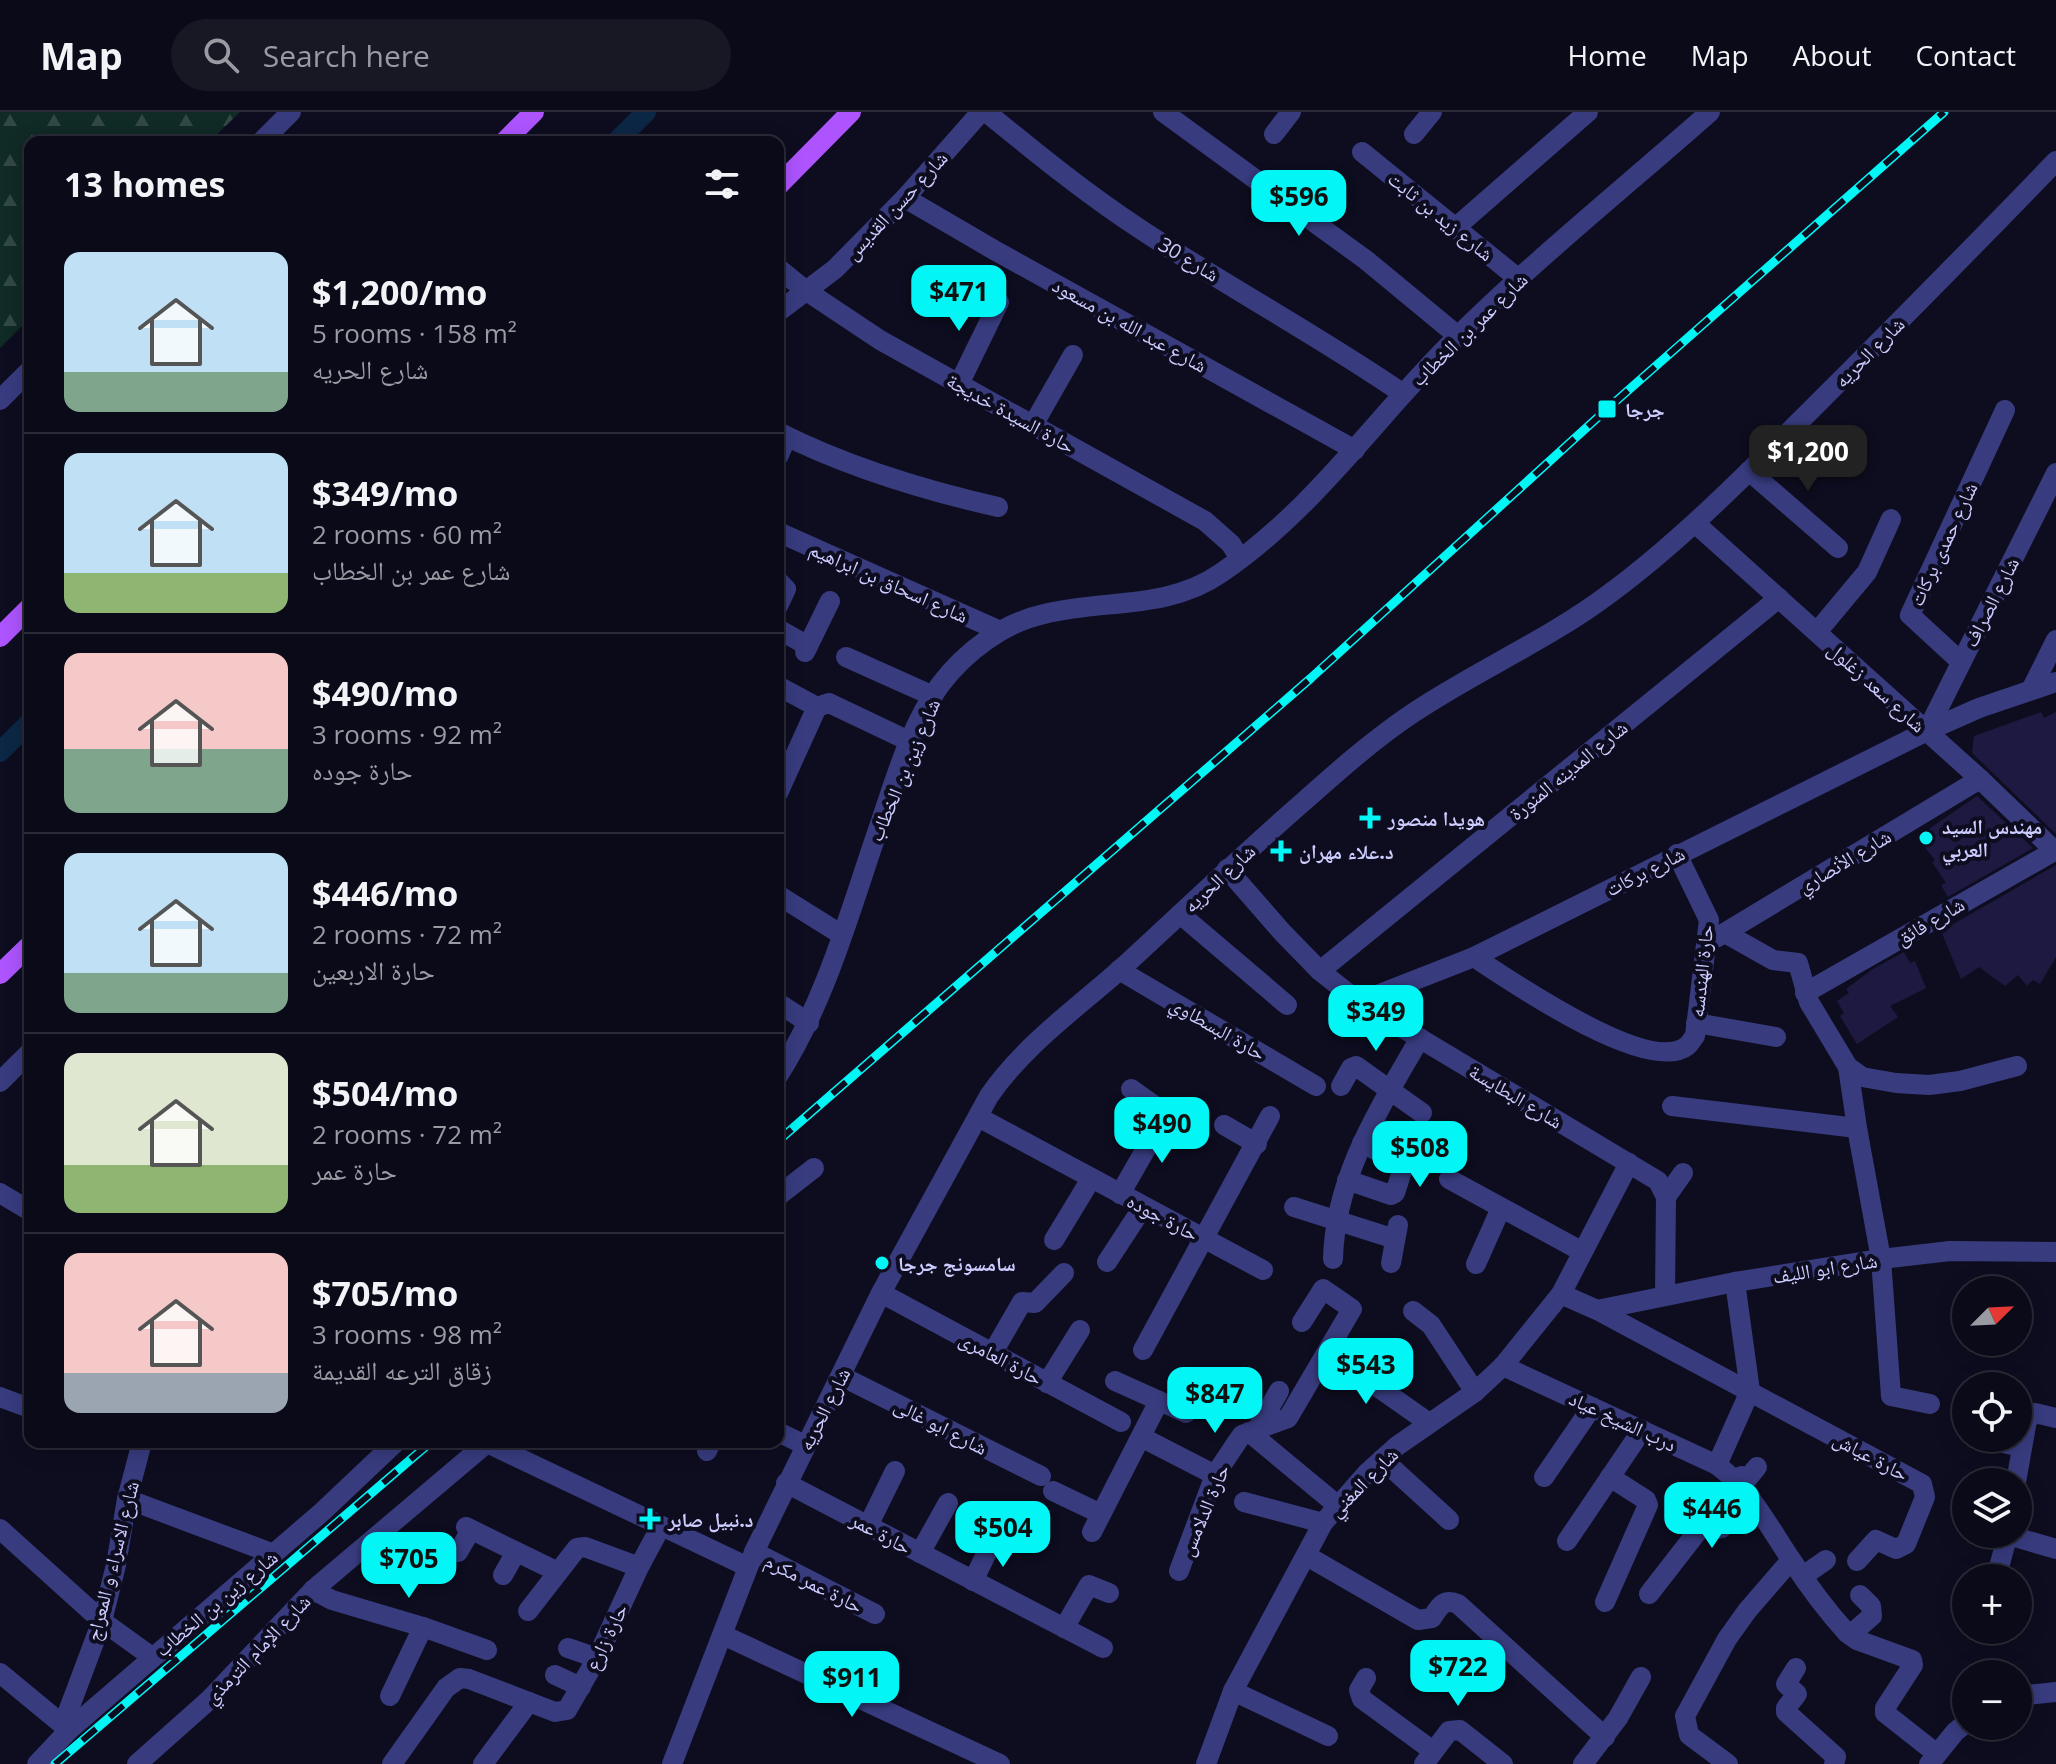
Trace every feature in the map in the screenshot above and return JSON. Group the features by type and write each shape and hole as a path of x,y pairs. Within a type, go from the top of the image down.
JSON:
{"main road":[{"path":"510,136 534,112"},
{"path":"784,180 851,112"},
{"path":"0,637 24,613"},
{"path":"0,974 24,951"}],"street":[{"path":"267,136 291,112"},
{"name":"شارع حسن القديس","path":"784,307 835,269 983,112"},
{"name":"شارع 30","path":"983,112 1137,228 1279,313 1402,393"},
{"path":"1163,112 1366,260 1458,336"},
{"path":"1274,134 1291,112"},
{"path":"1414,134 1432,112"},
{"name":"شارع عمر بن الخطاب","path":"1240,559 1325,483 1402,393 1458,336 1710,112"},
{"path":"1455,228 1577,115"},
{"name":"شارع زيد بن ثابت","path":"1362,152 1520,280"},
{"name":"شارع الحريه","path":"672,1764 751,1559 786,1483 881,1293 978,1117 1008,1069 1028,1047 1119,970 1343,767 1409,716 1608,595 1696,524 2056,161"},
{"name":"شارع عبد الله بن مسعود","path":"905,198 1355,450"},
{"name":"حارة السيدة خديجة","path":"784,273 880,340 1205,521 1225,538 1240,559"},
{"path":"959,384 999,302"},
{"path":"1033,425 1073,355"},
{"path":"0,400 24,376"},
{"name":"شارع حمدى بركات","path":"1961,662 1910,615 2005,410"},
{"path":"784,434 892,478 998,507"},
{"path":"1749,471 1838,548"},
{"name":"شارع الصراف","path":"1927,731 2056,473"},
{"path":"1817,632 1867,572 1891,519"},
{"name":"شارع سعد زغلول","path":"1696,524 2056,851"},
{"name":"شارع اسحاق بن ابراهيم","path":"784,536 1000,631"},
{"name":"شارع زين بن الخطاب","path":"784,1066 809,1023 891,789 911,742 933,696 966,655 1000,631 1042,614 1173,596 1209,581 1240,559"},
{"name":"شارع المدينه المنورة","path":"1320,971 1779,598"},
{"path":"784,633 806,649 830,601"},
{"path":"2031,690 2056,640"},
{"path":"846,657 933,696"},
{"name":"شارع بركات","path":"1359,1002 1474,957 1927,731 1979,708 2056,682"},
{"path":"784,689 817,707 829,703 911,742"},
{"path":"784,780 817,707"},
{"name":"شارع الأنصاري","path":"1716,938 1980,779"},
{"name":"شارع فائق","path":"1805,993 2056,851"},
{"name":"حارة الهندسه","path":"1474,957 1566,1016 1639,1046 1668,1051 1687,1046 1695,1036 1716,938 1677,854"},
{"name":"شارع البطايسة","path":"1227,869 1320,971 1359,1002 1658,1181 1666,1197"},
{"path":"784,899 842,935"},
{"path":"1180,914 1287,1005"},
{"path":"1716,938 1773,960 1798,963 1805,993 1848,1067 1881,1259 1891,1396 1930,1404"},
{"name":"حارة البسطاوي","path":"1119,970 1316,1086"},
{"path":"784,1007 809,1023"},
{"path":"1696,1023 1776,1037"},
{"path":"1333,1259 1336,1222 1347,1180 1362,1143 1420,1038"},
{"path":"0,1082 24,1058"},
{"path":"1341,1086 1351,1068 1356,1066 1422,1113"},
{"path":"1848,1067 1862,1077 1929,1085 1960,1081 2017,1066"},
{"path":"1120,1194 1171,1118 1131,1089"},
{"path":"1672,1106 1857,1128"},
{"path":"1143,1350 1270,1116"},
{"name":"حارة جوده","path":"978,1117 1263,1270"},
{"path":"1224,1125 1257,1144"},
{"path":"1347,1180 1391,1195 1395,1193 1404,1165 1362,1143"},
{"name":"شارع المغني","path":"1206,1764 1233,1691 1323,1523 1382,1459 1475,1392 1503,1366 1561,1294 1629,1163"},
{"path":"784,1191 814,1168"},
{"path":"1665,1296 1666,1197 1683,1173"},
{"path":"1054,1240 1091,1179"},
{"path":"1449,1179 1581,1251"},
{"path":"0,1193 24,1207"},
{"path":"1107,1262 1143,1207"},
{"path":"1294,1207 1336,1222 1396,1232 1391,1263"},
{"path":"1476,1264 1501,1208"},
{"name":"شارع ابو الليف","path":"1597,1310 1735,1282 1881,1259 1950,1251 2056,1252"},
{"path":"992,1354 1022,1302 1035,1303 1064,1273"},
{"path":"1717,1465 1750,1391 1735,1282"},
{"name":"حارة الدلامس","path":"1179,1571 1215,1475 1237,1442 1257,1426 1288,1418 1352,1309 1323,1289 1302,1322"},
{"name":"حارة العامرى","path":"881,1293 1121,1422"},
{"path":"1561,1294 1750,1391"},
{"path":"1413,1311 1431,1325 1475,1392"},
{"path":"1047,1383 1080,1330"},
{"path":"1328,1352 1429,1423"},
{"name":"درب الشيخ عياد","path":"1503,1366 1717,1465 1735,1479 1838,1624 1850,1635 1912,1660 1913,1665 1885,1708 1885,1713 1933,1759"},
{"name":"شارع ابو غالى","path":"841,1376 1047,1483 1097,1523 1141,1437"},
{"path":"1115,1381 1186,1413"},
{"path":"1257,1426 1279,1391"},
{"name":"حارة عياش","path":"1750,1391 1922,1484 1925,1497 1906,1544 1896,1549 1876,1540 1857,1561"},
{"path":"0,1397 24,1406"},
{"path":"1159,1401 1141,1437 1215,1475"},
{"path":"1243,1404 1257,1426 1337,1505"},
{"path":"1544,1477 1592,1407"},
{"path":"2032,1414 2056,1418"},
{"path":"1567,1541 1642,1430"},
{"path":"784,1435 805,1445"},
{"name":"شارع الاسراء و المعراج","path":"66,1728 102,1621 140,1448"},
{"name":"شارع زين بن الخطاب","path":"37,1764 66,1728 274,1554 389,1448"},
{"name":"شارع الإمام الترمذي","path":"137,1764 220,1690 313,1590 480,1448"},
{"name":"حارة عمر مكرم","path":"497,1448 661,1526 751,1559 875,1614"},
{"path":"1382,1459 1449,1520"},
{"path":"1735,1479 1742,1476 1748,1478 1757,1467"},
{"path":"868,1526 895,1471"},
{"path":"1605,1602 1648,1505 1646,1500 1610,1477"},
{"name":"حارة عمر","path":"786,1483 1103,1648"},
{"path":"1649,1594 1701,1527 1707,1524 1722,1528 1750,1496"},
{"path":"127,1499 274,1554"},
{"path":"1244,1502 1323,1523"},
{"path":"920,1553 948,1503"},
{"name":"حارة زارع","path":"392,1764 452,1682 460,1678 555,1712 564,1712 570,1707 661,1526"},
{"path":"0,1529 102,1621 152,1657"},
{"path":"448,1551 458,1552 468,1529 558,1572"},
{"path":"973,1581 994,1538"},
{"path":"2032,1542 2056,1549"},
{"path":"528,1611 573,1551 581,1547 639,1567"},
{"path":"504,1575 516,1552"},
{"path":"1307,1556 1418,1620 1432,1618 1441,1603 1458,1604 1605,1737"},
{"path":"1719,1761 1689,1735 1685,1716 1727,1639 1797,1568 1826,1560"},
{"path":"1064,1628 1089,1585 1109,1593"},
{"path":"313,1590 332,1600 487,1650"},
{"path":"1850,1635 1873,1613 1871,1606 1860,1595"},
{"path":"390,1696 423,1627"},
{"path":"723,1635 1000,1764"},
{"path":"568,1648 597,1658"},
{"path":"1796,1668 1786,1684 1797,1694 1786,1712 1836,1757 1834,1764"},
{"path":"0,1673 66,1728"},
{"path":"555,1675 581,1687"},
{"path":"1583,1764 1605,1737 1641,1677"},
{"path":"1366,1678 1359,1694 1387,1705 1428,1758 1458,1721 1460,1730 1503,1764"},
{"path":"1233,1691 1328,1736"},
{"path":"2032,1693 2056,1692"},
{"path":"483,1764 529,1702"},
{"path":"1933,1759 1952,1736"}],"green space":[{"path":"0,112 240,112 215,136 24,136 24,324 0,348"}],"building":[{"path":"2041,712 2044,718 2056,712 2056,834 1972,753 1974,736"},
{"path":"1977,796 2033,848 1948,897 1941,885 1946,883 1932,862 1935,860 1917,837"},
{"path":"2056,865 2056,957 2040,984 2033,980 2027,986 2018,975 2005,986 1979,967 1961,979 1941,931"},
{"path":"1904,952 1910,963 1915,961 1926,988 1890,1006 1898,1017 1857,1044 1840,1016 1844,1013 1837,1001 1849,993 1846,989 1873,969"}],"waterway":[{"path":"622,136 646,112"},
{"path":"0,752 24,728"}],"railway":[{"path":"784,1136 1311,678 1607,409 1944,112"},
{"path":"55,1764 424,1448"}],"place":[{"name":"جرجا","path":"1607,409"},
{"name":"هويدا منصور","path":"1370,818"},
{"name":"مهندس السيد العربي","path":"1926,838"},
{"name":"د.علاء مهران","path":"1281,851"},
{"name":"سامسونج جرجا","path":"882,1263"},
{"name":"د.نبيل صابر","path":"650,1519"}]}
